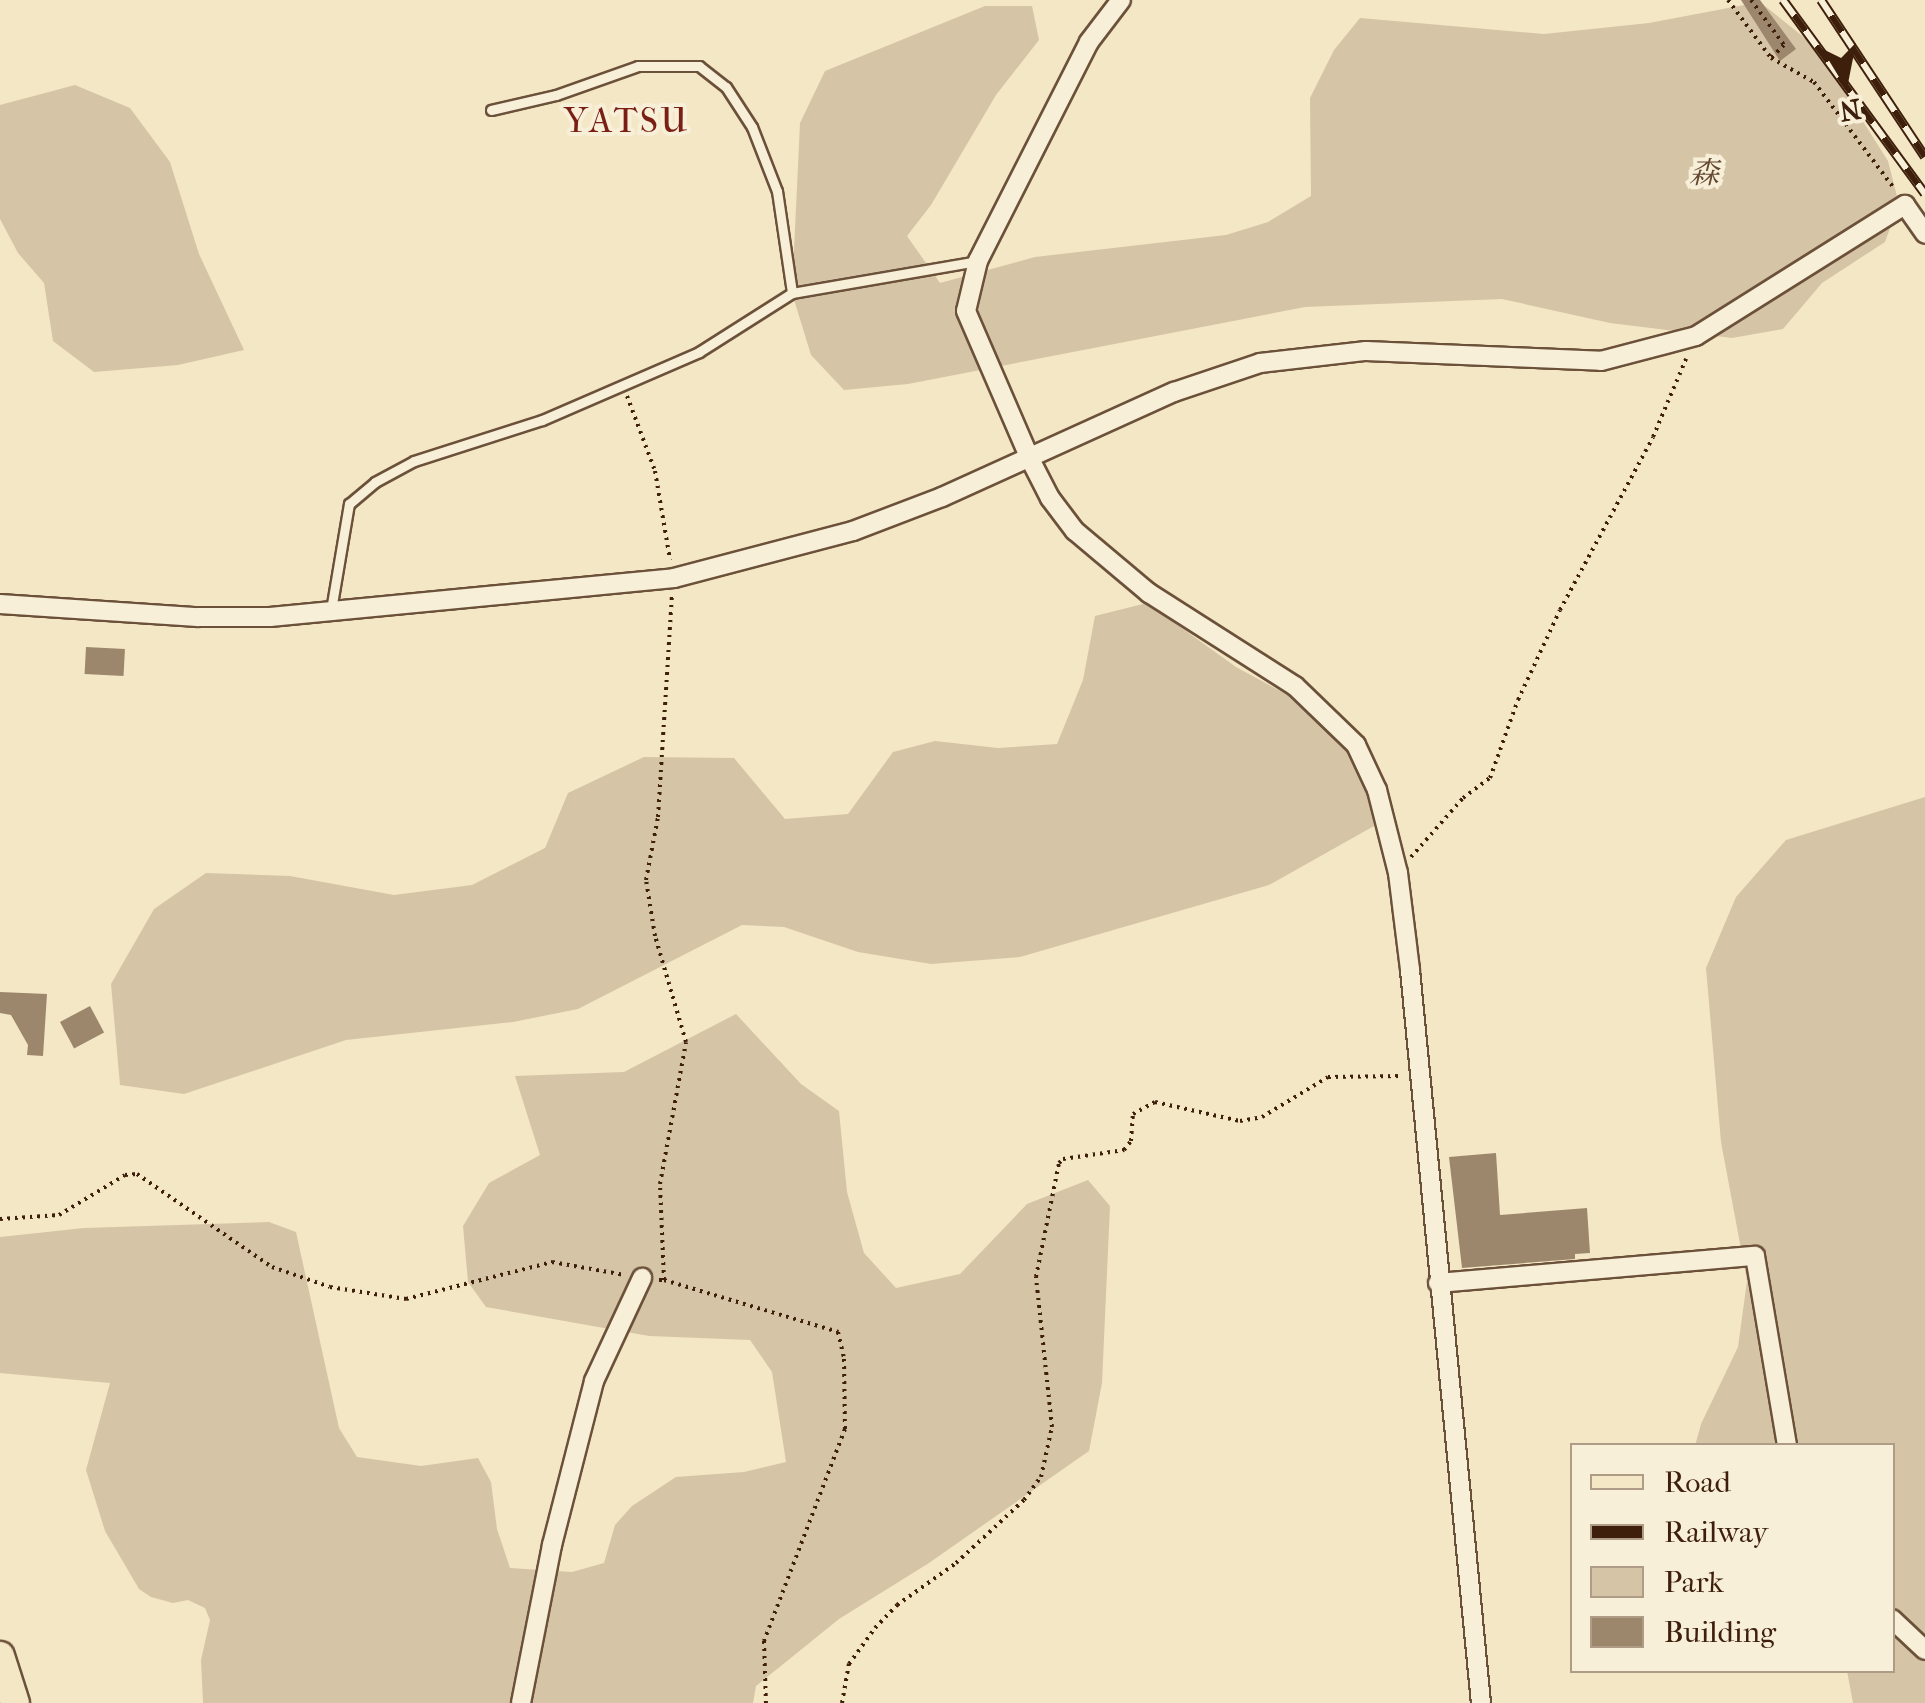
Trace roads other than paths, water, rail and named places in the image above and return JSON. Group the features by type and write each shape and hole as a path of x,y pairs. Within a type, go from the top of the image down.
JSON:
{"main road":[{"path":"0,1656 15,1703"}],"street":[{"path":"1121,0 1090,42 978,262 968,289 969,326 1030,459 1074,531 1114,567 1295,686 1334,719 1356,745 1377,790 1398,873 1481,1703"},
{"path":"0,604 198,617 331,610 674,578 790,551 853,531 1030,459 1174,392 1260,363 1366,351 1600,360 1696,336 1905,205 1925,234"},
{"path":"1438,1282 1755,1256 1786,1443"},
{"path":"521,1703 552,1545 594,1381 642,1278"},
{"path":"1895,1622 1925,1650"}],"lane":[{"path":"491,110 556,94 638,66 699,66 726,87 752,127 777,191 792,293"},
{"path":"331,610 349,504 360,491 414,461 542,420 699,352 792,293 978,262"}],"railway":[{"path":"1783,0 1925,194"},
{"path":"1821,0 1925,157"}],"district":[{"name":"YATSU","path":"627,121"}],"park label":[{"name":"森","path":"1704,174"}]}
